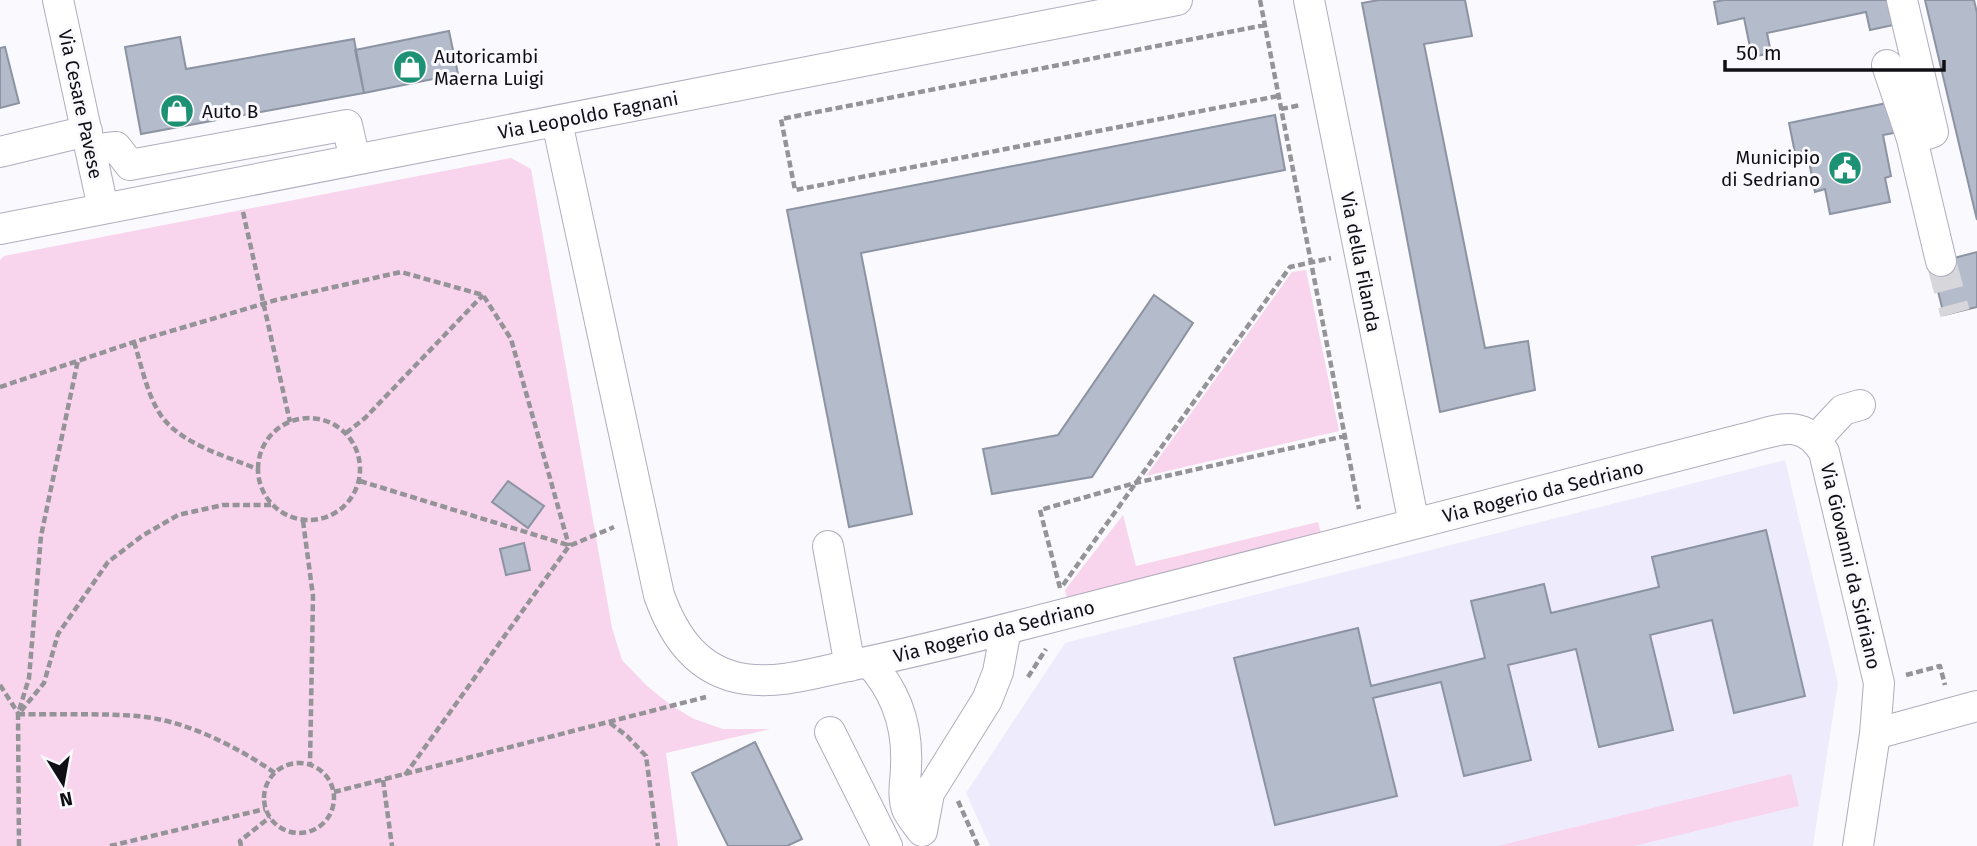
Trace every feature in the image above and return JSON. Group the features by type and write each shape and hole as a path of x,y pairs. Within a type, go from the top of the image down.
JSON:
{"street":[{"name":"Via Cesare Pavese","path":"58,0 103,208"},
{"name":"Via Leopoldo Fagnani","path":"0,229 557,122 771,78 1081,9 1177,0"},
{"name":"Via della Filanda","path":"1309,0 1414,524"},
{"path":"1902,0 1933,132 1912,139"},
{"path":"1887,65 1912,139 1941,261"},
{"name":"Via Rogerio da Sedriano","path":"557,122 659,595 668,621 681,642 720,672 743,679 773,681 860,664 1006,629 1786,428 1798,428 1820,446"},
{"path":"0,152 89,140 116,147 130,165 347,125 355,160"},
{"path":"247,181 250,143"},
{"path":"1820,446 1843,410 1860,405"},
{"name":"Via Giovanni da Sidriano","path":"1820,446 1879,683 1875,734 1858,846"},
{"path":"828,545 860,664 882,676 896,700 904,726 907,751 907,809 925,839"},
{"path":"925,839 929,793 987,701 998,673 1006,629"},
{"path":"1875,734 1965,709"},
{"path":"830,732 887,846"}],"path":[{"path":"1260,0 1365,537"},
{"path":"1265,25 781,119 795,190 1278,96"},
{"path":"247,181 264,304 290,422"},
{"path":"1345,436 1135,483 1040,510 1060,589 1135,483 1290,267 1359,251"},
{"path":"0,387 134,342 264,304 401,272 483,295 511,339 569,546"},
{"path":"346,433 365,418 483,295"},
{"path":"134,342 157,409 170,426 186,438 257,469"},
{"path":"19,846 19,714 29,678 41,536 78,360"},
{"path":"315,418 332,423 346,433 355,446 360,463 360,481 352,497 340,511 321,520 303,521 285,515 271,505 261,490 257,469 261,451 270,436 290,422 315,418"},
{"path":"360,481 569,546"},
{"path":"19,714 44,684 58,634 108,562 142,536 178,515 223,505 271,505"},
{"path":"404,776 569,546 620,524 643,518"},
{"path":"303,521 313,596 310,765"},
{"path":"1879,683 1940,666 1965,709"},
{"path":"334,792 712,696 743,679"},
{"path":"0,685 19,714"},
{"path":"19,714 138,716 171,722 251,756 275,773"},
{"path":"610,722 646,756 658,846"},
{"path":"298,763 310,765 327,777 334,792 334,805 330,816 310,832 298,834 286,831 270,817 265,808 266,788 275,773 287,765 298,763"},
{"path":"383,780 392,846"},
{"path":"110,846 265,808"},
{"path":"241,846 240,841 270,817"}],"shaded area":[{"path":"511,158 531,169 612,628 622,660 647,686 694,719 723,729 770,729 666,753 678,846 0,846 0,260 4,256"},
{"path":"1306,270 1339,431 1146,476 1292,272"},
{"path":"1785,460 1838,683 1813,846 990,846 966,793 1065,643"},
{"path":"1123,515 1136,566 1318,522 1323,541 1069,607 1065,590"},
{"path":"1791,774 1799,806 1634,846 1498,846"}],"building":[{"path":"1379,0 1465,0 1472,36 1424,44 1485,348 1528,341 1535,390 1440,412 1362,3"},
{"path":"1893,0 1898,24 1870,30 1866,12 1767,33 1771,53 1752,57 1744,18 1718,24 1714,2"},
{"path":"1925,0 1974,0 1977,13 1977,220"},
{"path":"449,31 458,74 364,93 355,50"},
{"path":"180,37 186,69 354,39 364,93 141,134 125,47"},
{"path":"5,47 19,103 0,108 0,48"},
{"path":"1887,103 1894,133 1883,135 1891,176 1885,178 1890,202 1830,214 1825,189 1815,192 1807,151 1795,153 1789,123"},
{"path":"1275,115 1285,170 861,253 912,514 849,527 787,210"},
{"path":"1977,252 1977,307 1944,315 1931,264"},
{"path":"1154,295 1193,323 1092,477 992,494 983,449 1058,435"},
{"path":"508,481 544,506 528,528 492,502"},
{"path":"1766,530 1805,696 1734,713 1712,620 1650,635 1673,730 1599,747 1576,649 1508,665 1531,760 1464,776 1441,682 1373,698 1397,796 1275,825 1234,658 1358,628 1371,686 1485,658 1471,601 1544,584 1551,613 1659,587 1652,557"},
{"path":"524,543 530,570 506,575 500,549"},
{"path":"755,742 802,839 787,846 728,846 692,773"}],"tunnel":[{"path":"1941,261 1955,313"}],"place":[{"name":"Autoricambi Maerna Luigi","path":"410,67"},
{"name":"Auto B","path":"177,111"},
{"name":"Municipio di Sedriano","path":"1845,168"}]}
